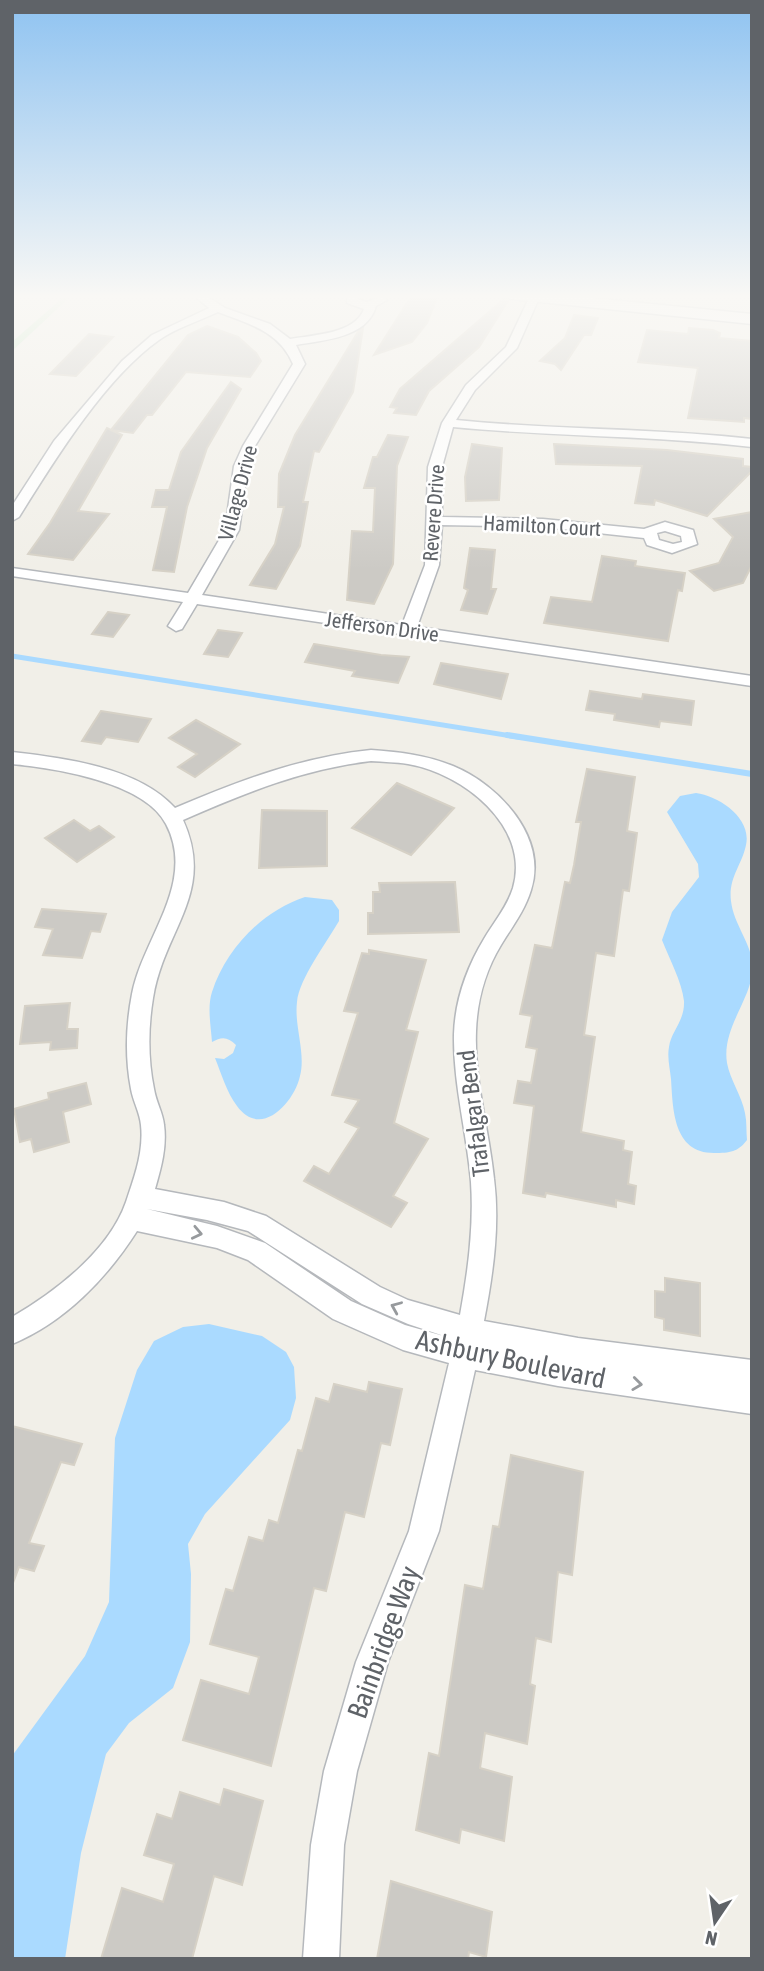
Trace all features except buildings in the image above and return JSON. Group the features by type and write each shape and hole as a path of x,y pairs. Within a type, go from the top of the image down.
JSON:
{"street":[{"path":"12,517 60,441 107,386"},
{"name":"Village Drive","path":"176,626 232,530 242,467 249,446 287,386"},
{"name":"Revere Drive","path":"408,630 432,565 435,467 448,423 472,386"},
{"path":"448,423 520,430 660,433 752,443"},
{"name":"Hamilton Court","path":"435,522 543,523 648,534"},
{"name":"Jefferson Drive","path":"12,572 752,681"},
{"name":"Trafalgar Bend","path":"172,817 300,765 357,755 385,755 414,759 453,772 495,802 519,835 525,867 522,889 476,975 465,1030 465,1059 484,1202 481,1259 467,1342"},
{"path":"12,758 73,768 118,782 155,801 172,817 185,849 187,872 180,902 145,982 138,1036 142,1089 153,1125 153,1159 135,1207 123,1233 86,1278 52,1308 12,1331"},
{"name":"Ashbury Boulevard","path":"135,1207 256,1251 362,1321 403,1337 467,1342 537,1343 752,1373"},
{"name":"Ashbury Boulevard","path":"467,1342 558,1373 752,1400"},
{"name":"Bainbridge Way","path":"321,1959 321,1892 330,1820 343,1754 371,1665 422,1535 467,1342"}],"water":[{"path":"696,793 714,799 732,810 739,817 747,835 744,852 733,878 731,901 753,966 749,987 731,1029 726,1051 727,1063 745,1113 747,1140 737,1149 725,1153 700,1151 690,1146 683,1137 675,1116 668,1059 670,1041 682,1014 684,1001 678,978 662,940 672,912 699,877 698,864 667,812 680,796"},
{"path":"305,897 332,900 339,910 339,921 308,972 299,993 297,1020 301,1067 297,1086 284,1106 275,1114 256,1119 246,1115 233,1101 215,1058 224,1059 233,1053 236,1045 225,1038 212,1042 212,992 226,961 248,934 274,912"},
{"path":"209,1324 262,1336 286,1352 294,1367 296,1398 290,1420 205,1514 188,1544 191,1574 190,1642 173,1688 129,1723 106,1754 81,1853 65,1959 12,1959 12,1756 85,1656 109,1602 115,1438 137,1370 154,1341 183,1327"}],"waterway":[{"path":"12,656 518,737"},
{"path":"507,735 752,774"}]}
